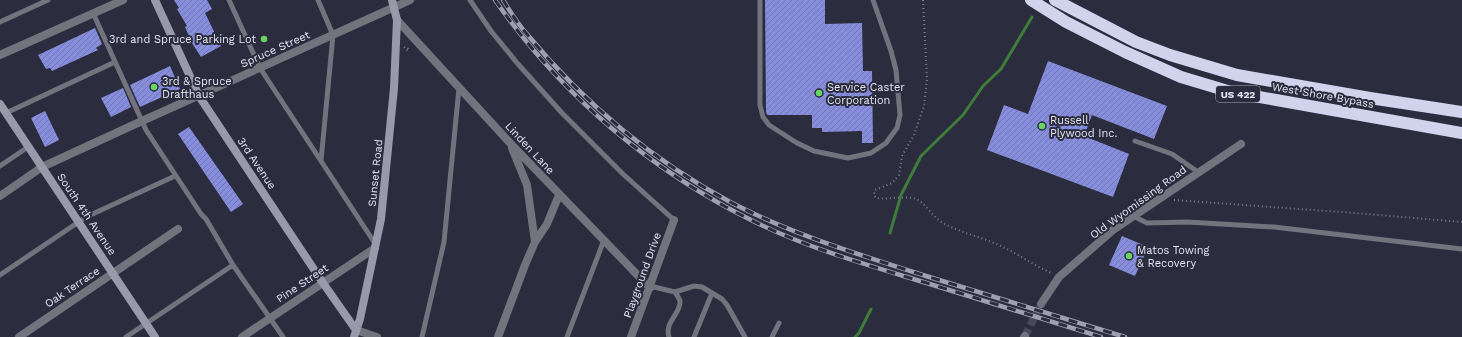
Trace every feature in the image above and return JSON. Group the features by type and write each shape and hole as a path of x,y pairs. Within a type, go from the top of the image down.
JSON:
{"highway":[{"name":"West Shore Bypass","path":"1031,0 1066,22 1125,52 1181,77 1210,86 1231,92 1462,133"},
{"name":"West Shore Bypass","path":"1055,0 1136,42 1170,55 1237,75 1462,112"}],"street":[{"path":"0,55 121,0"},
{"name":"3rd Avenue","path":"156,0 199,96 323,282 355,334"},
{"name":"Spruce Street","path":"0,196 42,167 142,120 199,96 333,35 393,4 410,0"},
{"name":"Sunset Road","path":"355,334 360,319 381,219 393,96 396,20 393,4"},
{"name":"Linden Lane","path":"396,20 559,195 650,287"},
{"name":"South 4th Avenue","path":"0,104 155,337"},
{"path":"511,144 527,185 535,242"},
{"name":"Old Wyomissing Road","path":"1041,304 1059,277 1113,230 1241,144"},
{"path":"498,337 535,242 547,224 559,195"},
{"name":"Playground Drive","path":"631,337 674,220"},
{"name":"Oak Terrace","path":"19,337 178,229"},
{"name":"Pine Street","path":"242,337 375,246"},
{"path":"355,334 377,337"}],"lane":[{"path":"0,22 48,0"},
{"path":"230,0 260,68 375,246"},
{"path":"318,0 333,35 321,161"},
{"path":"470,0 491,31 562,113 623,174 674,220"},
{"path":"760,0 760,106 763,117 769,125 797,143 814,151 848,158 871,153 886,143 897,128 900,115 896,70 873,0"},
{"path":"93,13 146,130 175,176 206,219 233,265 269,319 283,337"},
{"path":"6,112 115,62"},
{"path":"422,337 444,242 459,88"},
{"path":"1135,141 1172,154 1198,172"},
{"path":"0,166 28,147"},
{"path":"0,275 86,217 175,176"},
{"path":"1133,216 1147,224 1187,222 1274,227 1462,249"},
{"path":"567,337 604,240"},
{"path":"126,337 233,265"},
{"path":"650,287 676,292 694,286 702,287 722,299 745,337"},
{"path":"669,337 667,332 670,321 679,308 680,300 676,292"},
{"path":"694,337 712,293"},
{"path":"772,337 779,323"}],"path":[{"path":"923,0 927,79 924,106 914,135 902,156 899,176 892,183 875,190 874,196 876,198 883,199 913,198 920,201 933,216 953,228 994,243 1059,277"},
{"path":"1161,198 1462,222"}],"building":[{"path":"174,0 207,0 212,9 205,13 221,46 201,57 192,43 185,27 187,26 177,9 179,8"},
{"name":"Service Caster Corporation","path":"765,0 825,0 825,24 862,23 863,71 872,71 873,143 862,143 862,131 822,132 822,128 812,128 812,115 767,115"},
{"path":"95,28 102,44 96,48 98,50 52,71 50,68 46,69 38,55"},
{"name":"Russell Plywood Inc.","path":"1048,61 1167,106 1154,139 1092,115 1084,136 1129,154 1113,197 987,150 1004,105 1028,114"},
{"name":"3rd & Spruce Drafthaus","path":"170,66 180,89 140,107 130,85"},
{"path":"123,88 131,107 111,117 101,98"},
{"path":"45,111 59,140 45,147 31,118"},
{"path":"189,127 243,204 231,212 178,134"},
{"name":"Matos Towing & Recovery","path":"1122,236 1148,247 1135,276 1109,265"}],"waterway":[{"path":"890,233 901,195 921,156 963,115 983,86 1001,69 1032,17"},
{"path":"855,337 859,333 871,309"}],"tunnel":[{"path":"1025,336 1041,304"}],"railway":[{"path":"495,0 521,35 549,68 579,99 611,128 644,154 717,202 755,222 816,248 1101,337"},
{"path":"503,0 520,25 548,58 595,106 647,149 674,168 732,203 803,235 852,252 1125,337"}],"place":[{"name":"3rd and Spruce Parking Lot","path":"264,39"},
{"name":"3rd & Spruce Drafthaus","path":"154,87"},
{"name":"Service Caster Corporation","path":"819,93"},
{"name":"Russell Plywood Inc.","path":"1042,126"},
{"name":"Matos Towing & Recovery","path":"1129,256"}]}
